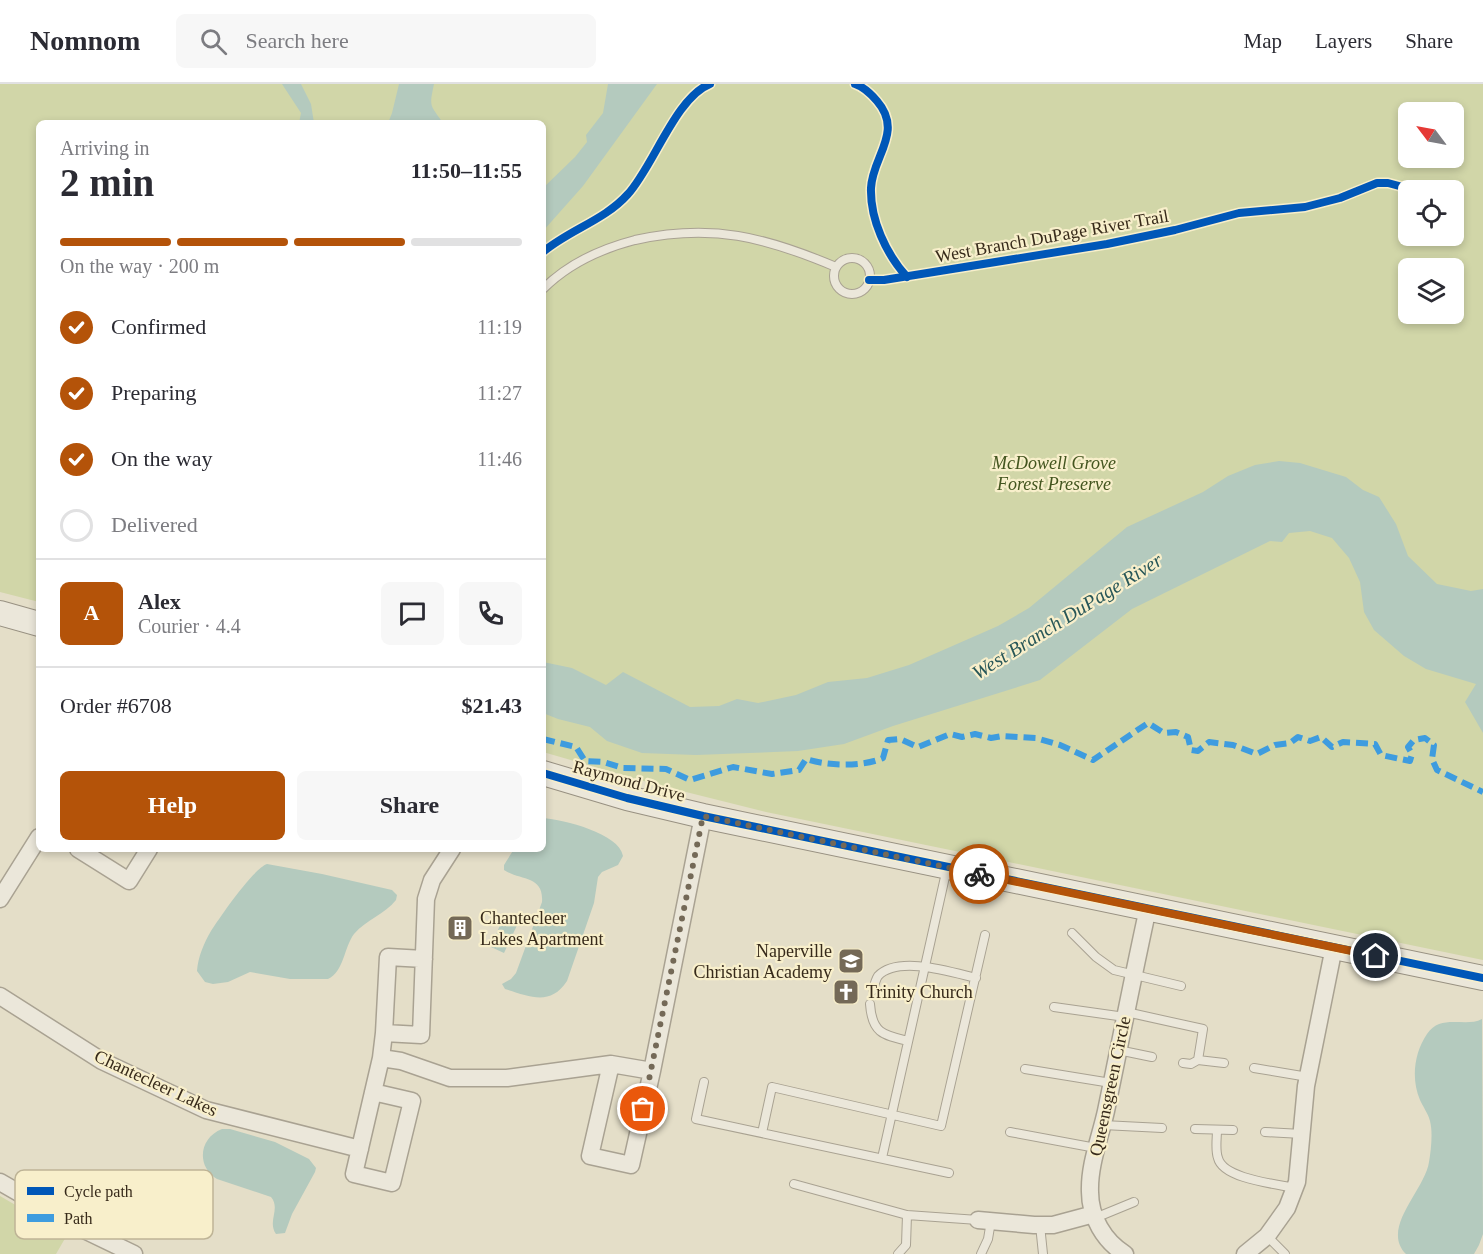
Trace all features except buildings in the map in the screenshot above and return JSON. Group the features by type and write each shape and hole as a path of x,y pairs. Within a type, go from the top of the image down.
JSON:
{"street":[{"path":"0,613 36,623"},
{"name":"Raymond Drive","path":"546,774 627,798 703,816 1483,978"},
{"path":"611,1064 590,1156 631,1165 703,816"},
{"path":"0,899 36,842"},
{"path":"98,854 129,881 147,852"},
{"path":"384,1033 421,1035 426,899 432,880 450,852"},
{"name":"Queensgreen Circle","path":"1125,1254 1109,1241 1094,1216 1090,1193 1091,1173 1148,908"},
{"path":"1245,1254 1267,1236 1287,1208 1295,1188 1308,1077 1334,947"},
{"path":"373,1092 412,1101 392,1183 354,1174 360,1149 373,1092 381,1058 388,957 424,958"},
{"name":"Chantecleer Lakes","path":"0,996 102,1061 206,1110 360,1149"},
{"path":"381,1058 401,1061 450,1078 507,1078 611,1064 652,1071"},
{"path":"0,1182 15,1191"},
{"path":"984,1220 1053,1225 1094,1216"},
{"path":"103,1239 134,1254"}],"lane":[{"path":"546,286 562,272 592,254 622,243 686,232 708,232 766,241 836,267"},
{"path":"846,259 858,259 868,267 869,283 865,289 854,294 841,290 834,280 836,267 846,259"},
{"path":"882,1158 947,867"},
{"path":"1072,933 1096,957 1114,970 1181,986"},
{"path":"762,1133 772,1087 941,1126 985,934"},
{"path":"873,990 878,977 889,970 906,966 925,966 976,978"},
{"path":"870,1004 874,1026 884,1035 909,1041"},
{"path":"1054,1007 1126,1015 1203,1029 1198,1060"},
{"path":"1118,1050 1152,1057"},
{"path":"1183,1063 1191,1064 1198,1060 1224,1063"},
{"path":"1254,1068 1308,1077"},
{"path":"1025,1069 1111,1083"},
{"path":"704,1082 696,1119 949,1173"},
{"path":"1103,1125 1162,1128"},
{"path":"1195,1130 1233,1130"},
{"path":"1217,1130 1217,1158 1221,1165 1232,1173 1295,1188"},
{"path":"1010,1132 1096,1148"},
{"path":"1265,1132 1302,1134"},
{"path":"794,1184 907,1215 984,1220 988,1239 981,1254"},
{"path":"1094,1216 1134,1202"},
{"path":"898,1254 906,1245 907,1215"},
{"path":"1040,1225 1043,1254"},
{"path":"1267,1236 1285,1254"}],"green space":[{"name":"McDowell Grove Forest Preserve","path":"0,84 1483,84 1483,960 766,812 654,784 546,753 546,120 36,120 36,601 0,592"},
{"path":"0,1196 15,1205 15,1239 65,1239 56,1254 0,1254"}],"water":[{"path":"282,84 301,84 311,104 314,120 300,120 301,113"},
{"path":"399,84 434,84 432,105 441,120 389,120"},
{"path":"608,84 657,84 583,186 546,228 546,185 587,142 586,135 603,113"},
{"name":"West Branch DuPage River","path":"1279,461 1300,463 1346,477 1363,490 1379,497 1396,524 1408,556 1437,584 1471,591 1483,589 1483,733 1465,702 1476,684 1426,669 1404,656 1374,630 1364,612 1360,582 1349,558 1332,538 1310,531 1289,533 1282,542 1270,541 1132,609 1040,680 893,726 844,744 798,751 696,755 642,753 607,741 590,727 546,714 546,663 572,668 606,685 623,672 690,707 719,706 737,699 758,703 796,695 828,682 867,678 909,665 998,626 1029,608 1127,527 1203,492 1228,476 1255,465"},
{"path":"546,819 576,825 601,834 619,848 623,856 618,865 602,872 598,877 594,903 567,981 554,994 546,997 531,996 505,989 502,984 516,973 542,902 542,893 535,883 504,870 504,865 512,852 546,852"},
{"path":"267,864 392,890 397,895 396,900 354,934 341,965 328,979 290,979 250,972 228,982 213,984 205,982 197,971 200,955 208,936 246,884"},
{"path":"505,913 520,919 504,953 491,947"},
{"path":"1482,1019 1483,1234 1474,1254 1406,1254 1399,1244 1398,1233 1406,1209 1426,1173 1431,1141 1430,1121 1415,1084 1415,1066 1419,1049 1427,1034 1439,1024"},
{"path":"222,1129 230,1129 275,1142 309,1159 316,1168 292,1214 285,1233 276,1234 274,1229 275,1206 271,1197 217,1179 213,1176 213,1170 208,1170 203,1160 203,1152 214,1133"}],"marked path":[{"path":"546,740 576,747 585,761 603,762 623,768 666,769 690,780 733,767 772,774 799,770 806,759 834,764 865,763 883,758 888,740 900,739 918,747 950,734 962,737 975,734 991,738 1002,736 1036,738 1060,745 1093,760 1148,723 1164,733 1176,732 1188,737 1191,750 1198,751 1209,742 1233,745 1257,754 1275,745 1290,743 1298,737 1310,741 1321,737 1332,747 1343,742 1375,744 1381,755 1410,761 1412,754 1408,747 1414,740 1425,738 1434,745 1432,759 1437,770 1483,792"}],"cycle path":[{"path":"546,250 609,211 628,194 686,103 698,91 710,84"},
{"path":"855,84 877,101 885,112 888,123 887,134 873,177 871,200 876,224 886,247 907,277"},
{"name":"West Branch DuPage River Trail","path":"869,280 884,280 1107,244 1175,230 1239,213 1305,207 1340,198 1377,183 1398,186"},
{"path":"546,774 627,798 703,816 1483,978"}],"way so far":[{"path":"643,1109 703,816 979,874"}],"place":[{"name":"Chantecleer Lakes Apartment","path":"460,928"},
{"name":"Naperville Christian Academy","path":"851,961"},
{"name":"Trinity Church","path":"846,992"}],"route":[{"path":"979,874 1376,956"}]}
